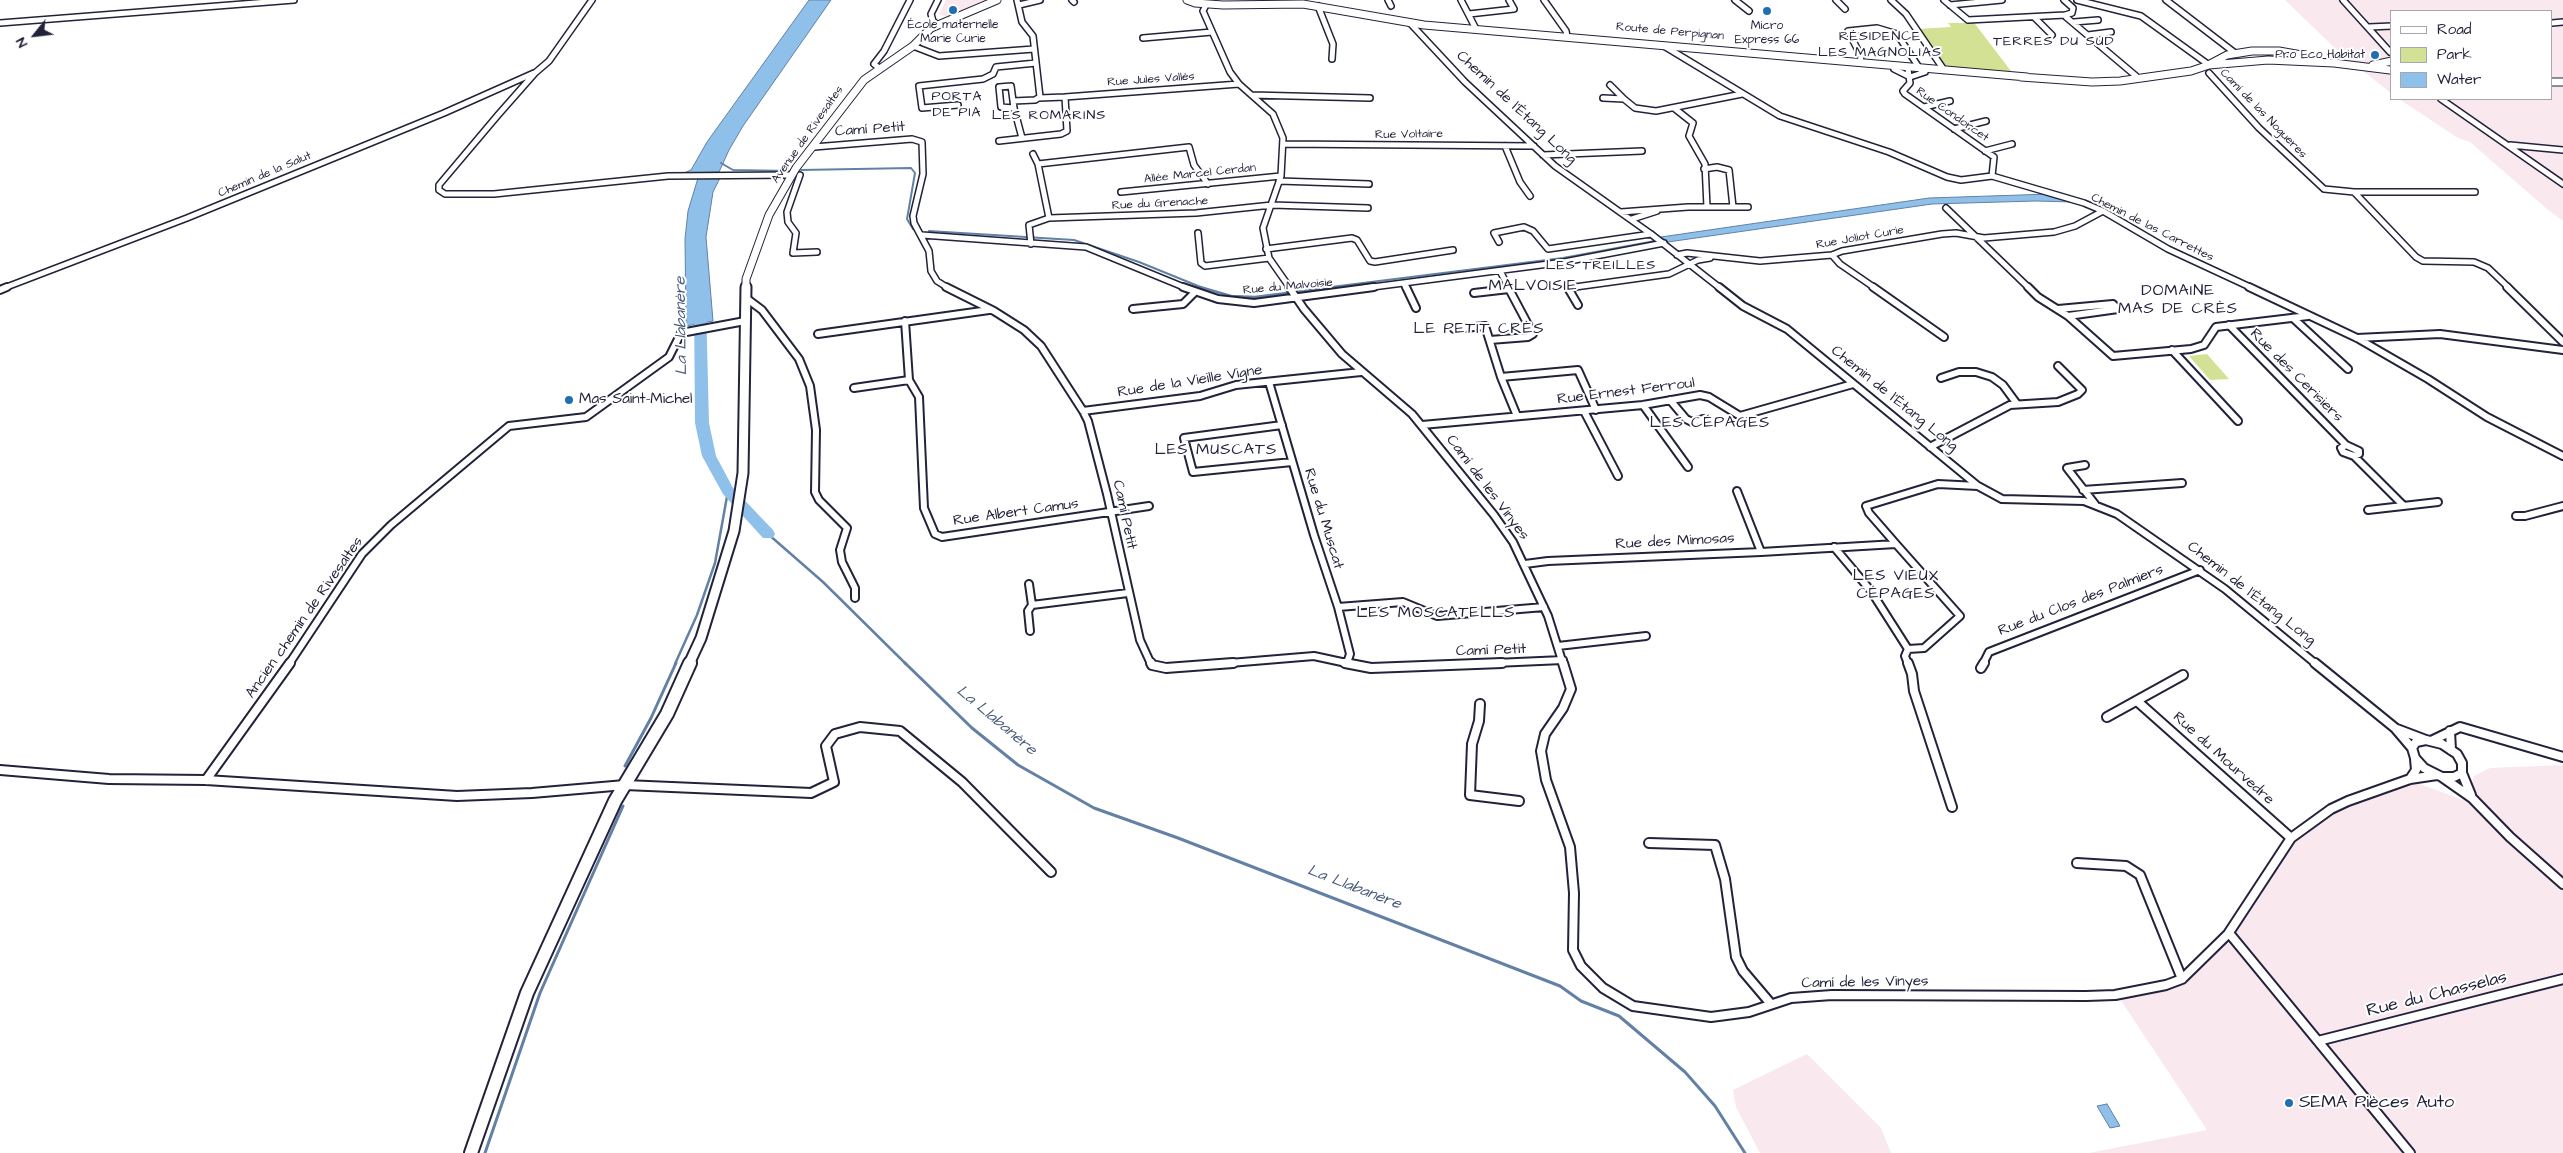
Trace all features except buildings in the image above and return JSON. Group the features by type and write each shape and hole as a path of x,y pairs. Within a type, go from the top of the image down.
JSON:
{"main road":[{"name":"Avenue de Rivesaltes","path":"471,1153 528,993 615,801 667,714 701,638 734,531 743,473 746,279 769,215 855,88 879,68 913,46 924,33 938,25 997,0"},
{"path":"1181,0 1205,6"},
{"path":"1186,0 1205,6"},
{"name":"Route de Perpignan","path":"1205,6 1302,2 1410,23 1697,45 1811,59"},
{"name":"Route de Perpignan","path":"1662,43 1895,68 2027,77"},
{"name":"Route de Perpignan","path":"2209,65 2218,58 2235,53 2279,52 2365,65 2389,62"},
{"path":"2235,53 2245,62"},
{"name":"Route de Perpignan","path":"1843,62 1895,68 1909,72 1944,70 2092,82 2120,81 2209,65 2245,62 2315,62 2390,71"},
{"name":"Route de Perpignan","path":"2053,79 2136,76 2202,67"}],"street":[{"path":"0,23 294,0"},
{"name":"Chemin de la Salut","path":"592,0 549,61 535,73 439,185 439,190 445,194 494,194 696,175 796,175"},
{"path":"879,68 874,64 884,51 910,0"},
{"path":"938,0 931,14 933,21 938,25"},
{"path":"1039,98 1033,36 1022,22 1018,2 1040,0"},
{"path":"1388,0 1391,6"},
{"path":"1461,0 1476,29"},
{"path":"1468,14 1514,9 1509,0"},
{"path":"1544,0 1567,36"},
{"path":"1736,0 1749,11"},
{"path":"1836,0 1845,9"},
{"path":"1891,0 1906,14 1944,70"},
{"path":"1944,0 1968,20 2065,15 2072,13 2073,8 2064,0"},
{"path":"1950,5 2002,0"},
{"path":"2077,0 2141,16 2209,65"},
{"path":"2166,0 2235,53"},
{"path":"2343,0 2390,51"},
{"path":"1205,6 1203,11 1230,72 1239,84 1273,114 1284,144"},
{"path":"1318,6 1333,44 1332,59"},
{"path":"2065,15 2136,76"},
{"path":"2034,17 2052,35"},
{"path":"2074,22 2098,20"},
{"name":"Chemin de l'Étang Long","path":"1410,23 1465,82 1543,155 1664,243 1743,306 1780,324 1978,486 2002,499 2069,500 2095,504 2130,522 2200,570 2395,728 2412,748"},
{"path":"2368,27 2390,26"},
{"path":"1860,63 1861,56 1848,31 1877,28 1898,34 1922,70"},
{"path":"1143,38 1212,32"},
{"path":"2088,35 2111,32"},
{"name":"Chemin de las Carrettes","path":"1662,43 1780,116 1889,152 1947,177 1961,180 1992,176 2084,203 2168,249 2356,338 2428,379 2487,418 2563,456"},
{"path":"913,46 939,56 1034,49"},
{"path":"958,105 922,108 919,86 983,79 992,74 996,67 1036,63"},
{"path":"1909,72 1934,70"},
{"name":"Rue Condorcet","path":"1909,72 1910,82 1903,91 1985,151 1995,161 1992,176"},
{"name":"Chemin de la Salut","path":"0,290 187,218 444,113 535,73"},
{"name":"Camí de las Nogueres","path":"2209,73 2237,101 2254,123 2320,186 2329,191 2474,192"},
{"name":"Rue Jules Vallés","path":"1013,101 1239,84"},
{"path":"1610,85 1635,108 1644,111 1674,108 1742,94"},
{"path":"1014,108 1001,107 999,87 1012,86 1014,108 1014,112 1017,114 1022,138"},
{"path":"1252,95 1370,98"},
{"path":"999,141 1044,136 1067,131 1064,96"},
{"path":"1603,98 1624,99"},
{"path":"1924,107 1950,100"},
{"path":"2442,100 2510,145 2563,184"},
{"path":"1674,108 1692,123 1688,136 1704,159 1707,207"},
{"path":"1954,129 1986,120"},
{"name":"Camí Petit","path":"814,146 912,139 922,142 923,174 914,223 929,251 931,271 937,281 955,293 990,310 1024,330 1041,346 1083,411 1088,421 1140,640 1152,665 1166,668 1314,656 1371,668 1562,660"},
{"name":"Rue Voltaire","path":"1284,144 1534,146"},
{"name":"Camí de les Vinyes","path":"1284,144 1280,179 1263,228 1269,258 1293,295 1342,354 1422,425 1457,472 1494,515 1513,542 1525,564 1544,608 1571,689 1563,708 1545,734 1541,752 1546,780 1570,847 1574,893 1573,950 1582,966 1603,988 1633,1006 1711,1017 1749,1012 1790,998 1832,995 2116,995 2166,985 2182,979 2229,933 2291,838 2331,809 2410,779 2440,776 2454,777 2462,773"},
{"path":"1985,151 2012,144"},
{"path":"2510,145 2563,150"},
{"name":"Rue du Grenache","path":"1038,164 1189,146 1194,165 1208,184"},
{"path":"1505,146 1520,182 1530,196"},
{"path":"1543,155 1642,151"},
{"path":"1033,154 1038,164 1036,168 1049,218"},
{"path":"1704,169 1716,167 1729,170 1733,207"},
{"path":"796,175 787,212 788,222 796,233 793,253 817,252"},
{"name":"Allée Marcel Cerdan","path":"1121,192 1280,179 1369,184"},
{"path":"2354,192 2416,257 2423,261 2474,262 2488,268 2563,342"},
{"name":"Rue du Grenache","path":"1031,240 1030,223 1049,218 1196,213 1272,205 1368,208"},
{"path":"1621,212 1662,208 1748,207"},
{"path":"1632,219 1662,208"},
{"path":"1946,208 2038,297 2068,316 2113,356 2204,345 2216,327 2310,316"},
{"name":"Rue Joliot Curie","path":"1677,255 1687,253 1760,261 1832,256 1842,251 1942,234 2005,237 2054,232 2075,226 2103,212"},
{"path":"1499,242 1494,233 1524,227 1533,231 1548,249 1651,234"},
{"path":"1198,233 1201,263 1205,266 1269,258"},
{"name":"Rue du Malvoisie","path":"922,235 943,238 1031,240 1086,247 1195,292 1233,301 1254,302 1293,295 1404,284 1564,262 1664,243"},
{"path":"1266,249 1352,238 1357,240 1370,261 1375,262 1453,250"},
{"path":"1832,256 1847,269 1944,337"},
{"name":"Rue Joliot Curie","path":"1578,305 1568,288 1669,274 1698,260 1716,257"},
{"path":"1490,340 1528,337 1533,334 1500,271"},
{"path":"1404,284 1416,308"},
{"path":"1474,293 1509,289"},
{"path":"1133,309 1183,304 1195,292"},
{"path":"746,298 762,310 800,359 810,386 816,430 815,492 819,500 846,528 840,550 842,562 855,588 854,598"},
{"path":"2058,310 2110,304 2118,309 2068,316"},
{"path":"818,334 990,310"},
{"path":"2294,318 2348,369"},
{"name":"Ancien chemin de Rivesaltes","path":"206,780 305,642 362,554 378,537 509,426 586,417 669,357 678,337 684,332 745,321"},
{"name":"Rue Albert Camus","path":"905,321 909,380 919,397 924,508 934,534 942,537 1149,506"},
{"path":"1454,329 1484,326 1490,340 1493,356 1517,416"},
{"name":"Rue des Cerisiers","path":"2229,326 2346,445 2359,451 2359,454 2354,456 2404,505"},
{"path":"2356,338 2440,334 2563,350"},
{"path":"2172,350 2222,408 2238,421"},
{"path":"1930,447 2017,404 2058,402 2078,394 2082,390 2058,366"},
{"path":"1501,377 1578,370 1596,410"},
{"name":"Rue de la Vieille Vigne","path":"1083,411 1182,399 1236,385 1361,372"},
{"path":"1941,378 1959,372 1976,372 1992,377 2003,385 2017,404"},
{"path":"854,388 909,380"},
{"name":"Rue du Muscat","path":"1269,382 1292,462 1338,606 1350,654 1347,663"},
{"name":"Rue Ernest Ferroul","path":"1422,425 1643,405 1700,395 1709,397 1740,416 1853,384"},
{"path":"1670,400 1686,419 1692,422 1703,419"},
{"path":"1643,405 1688,467"},
{"path":"1584,411 1618,476"},
{"path":"1282,424 1184,438 1193,472 1292,462"},
{"path":"2085,465 2067,468 2095,504"},
{"path":"2083,490 2182,483"},
{"path":"1908,649 1924,648 1960,616 1869,514 1866,506 1938,484 1978,486"},
{"name":"Rue des Mimosas","path":"1525,564 1548,561 1761,552 1737,491"},
{"path":"2368,510 2438,502"},
{"path":"2516,516 2525,516 2563,506"},
{"path":"1761,552 1896,544"},
{"path":"1834,547 1871,591 1908,649"},
{"name":"Rue du Clos des Palmiers","path":"1981,668 1989,652 2200,570"},
{"path":"1029,584 1032,605 1028,611 1030,631"},
{"path":"1032,605 1128,593"},
{"path":"1338,606 1403,602 1437,616 1544,608"},
{"path":"1558,646 1646,636"},
{"path":"1908,649 1905,656 1912,674 1914,691 1952,807"},
{"path":"2107,717 2183,675"},
{"name":"Rue du Mourvedre","path":"2137,701 2291,838"},
{"path":"1480,704 1479,720 1472,744 1470,795 1519,801"},
{"path":"2,772 109,779 206,780 457,796 532,794 625,785 811,793 834,782 826,746 835,734 860,727 900,731 962,782 1051,872"},
{"path":"2410,779 2416,770 2412,748 2416,742 2429,741 2460,727 2563,757"},
{"name":"Chemin de l'Étang Long","path":"2395,728 2451,750"},
{"path":"2450,731 2451,750 2462,762 2462,773 2472,798"},
{"path":"2415,758 2424,768 2440,776 2472,798 2522,849 2563,884"},
{"path":"1649,843 1715,845 1725,880 1736,957 1743,971 1771,1004"},
{"path":"2078,863 2126,866 2140,875 2182,979"},
{"path":"2229,933 2410,1153"},
{"name":"Rue du Chasselas","path":"2318,1041 2563,979"}],"shaded area":[{"name":"École maternelle Marie Curie","path":"946,0 990,0 951,16 944,16 939,14"},
{"path":"2285,0 2563,0 2563,221 2470,142 2458,138 2401,100 2553,100 2553,10 2390,10 2390,92 2339,52"},
{"path":"2563,765 2563,1153 2089,1153 2207,1130 2120,999 2188,977 2256,900 2295,841 2328,815 2350,804 2407,782 2420,784 2466,801 2474,776 2490,768"},
{"path":"1807,1054 1881,1128 1891,1153 1760,1153 1736,1107 1733,1090"}],"green space":[{"path":"1972,20 2014,75 1947,68 1918,29 1951,27 1948,23 1969,23"},
{"path":"2207,354 2229,379 2210,380 2189,356"}],"water":[{"path":"809,0 831,0 743,126 719,172 684,173 691,170 707,142"},
{"path":"698,178 720,178 713,192 706,237 713,321 686,326 685,239 688,211"},
{"path":"2051,194 2074,202 2035,201 1932,204 1668,242 1661,237 1929,198"},
{"path":"2107,1104 2120,1126 2110,1128 2097,1106"}],"waterway":[{"path":"721,163 733,170 791,171"},
{"path":"801,170 911,168 915,173 907,219 913,229"},
{"path":"929,231 1074,240 1139,262 1202,288"},
{"path":"1323,288 1563,258 1655,241"},
{"path":"1202,288 1231,296 1255,297 1333,287"},
{"name":"La Llabanère","path":"700,304 702,423 709,456 728,491 768,534"},
{"path":"675,664 697,615 715,563 728,491"},
{"name":"La Llabanère","path":"768,534 823,582 906,664"},
{"path":"625,766 651,718 676,663"},
{"name":"La Llabanère","path":"905,663 972,728 1018,765 1094,808 1178,838 1560,986 1581,1001 1619,1016 1685,1072 1715,1106 1745,1153"},
{"path":"485,1153 540,993 623,806"}],"place":[{"name":"École maternelle Marie Curie","path":"953,10"},
{"name":"Micro Express 66","path":"1767,11"},
{"name":"Pro Eco Habitat","path":"2375,55"},
{"name":"Mas Saint-Michel","path":"569,400"},
{"name":"SEMA Pièces Auto","path":"2289,1103"}],"district":[{"name":"TERRES DU SUD","path":"2054,42"},
{"name":"RÉSIDENCE LES MAGNOLIAS","path":"1880,46"},
{"name":"PORTA DE PIA","path":"957,105"},
{"name":"LES ROMARINS","path":"1049,116"},
{"name":"LES TREILLES","path":"1601,266"},
{"name":"MALVOISIE","path":"1533,287"},
{"name":"DOMAINE MAS DE CRÈS","path":"2178,301"},
{"name":"LE PETIT CRÈS","path":"1479,330"},
{"name":"LES CÉPAGES","path":"1710,424"},
{"name":"LES MUSCATS","path":"1216,451"},
{"name":"LES VIEUX CÉPAGES","path":"1896,586"},
{"name":"LES MOSCATELLS","path":"1436,614"}]}
